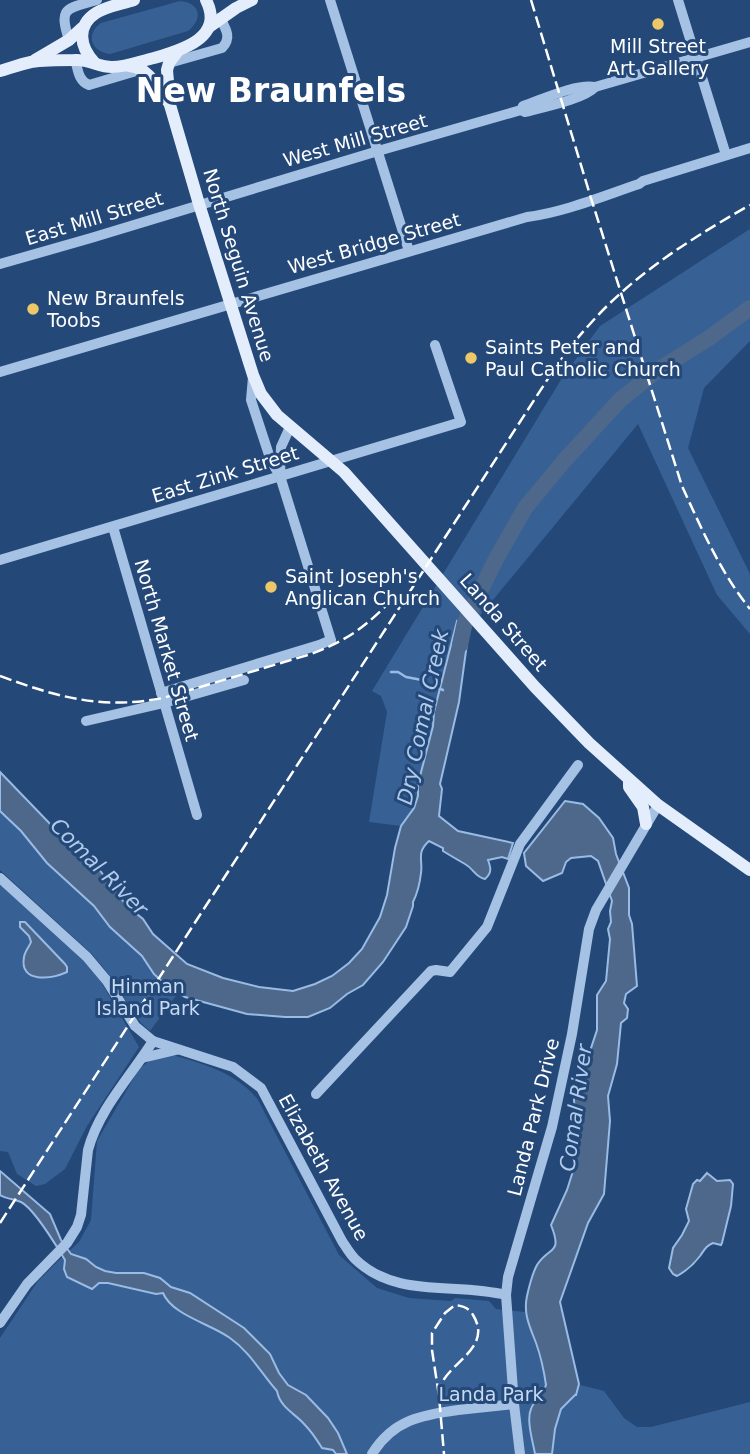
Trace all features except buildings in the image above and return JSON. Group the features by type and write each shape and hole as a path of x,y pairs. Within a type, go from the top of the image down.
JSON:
{"main road":[{"path":"31,62 69,40 96,13 100,5 118,0"},
{"path":"100,5 134,0"},
{"path":"206,0 211,13 209,27"},
{"path":"0,71 31,62 83,60 105,67 126,65 177,51 190,46 220,18 252,0"},
{"path":"82,28 82,42 94,63"},
{"path":"169,63 177,51"},
{"name":"North Seguin Avenue","path":"169,63 167,70 170,105 253,375"},
{"path":"126,65 143,69"},
{"name":"North Seguin Avenue","path":"143,69 154,80 170,105"},
{"name":"Landa Street","path":"253,375 268,405 290,427 331,460 367,497 535,687 589,743 658,805 750,870"},
{"path":"629,778 629,787 643,807 646,824"}],"street":[{"path":"330,0 409,251"},
{"path":"678,0 726,155"},
{"path":"69,40 64,24 65,14 72,8 100,5"},
{"path":"169,63 222,48 228,38 220,18"},
{"name":"West Mill Street","path":"199,204 521,110 523,106 559,93 587,86 596,87 750,41"},
{"path":"75,60 81,79 89,85 143,69"},
{"name":"West Bridge Street","path":"0,372 527,217 536,210 638,179 643,181 750,148"},
{"name":"East Mill Street","path":"0,264 199,204"},
{"name":"East Zink Street","path":"0,560 461,422 435,345"},
{"name":"North Seguin Avenue","path":"163,698 331,639 280,476 271,461 251,400 253,375"},
{"name":"North Seguin Avenue","path":"280,476 281,447 290,427"},
{"name":"North Market Street","path":"113,527 197,815"},
{"path":"86,722 163,698 244,680"},
{"path":"316,1094 431,971 450,972 487,927 520,844 578,765"},
{"name":"Landa Park Drive","path":"520,1454 506,1295 508,1277 552,1127 572,1034 589,929 596,910 658,805"},
{"path":"0,878 87,957 107,981 135,1026 153,1041 102,1116 90,1140 81,1215 77,1227 67,1243 27,1284 0,1324"},
{"name":"Elizabeth Avenue","path":"153,1041 233,1067 261,1088 342,1241 355,1258 375,1274 409,1285 506,1295"},
{"path":"142,1058 176,1050"},
{"path":"372,1454 387,1434 416,1417 514,1404"}],"green space":[{"path":"180,1 192,5 198,12 196,22 188,31 110,54 98,50 92,42 93,32 101,23"},
{"path":"750,229 750,341 704,388 688,448 750,574 750,634 717,595 638,424 469,629 457,622 434,712 414,808 401,826 369,822 387,712 381,696 372,691 562,378 600,326"},
{"name":"Hinman Island Park","path":"0,811 21,831 47,863 94,906 110,927 142,956 154,975 178,993 150,1031 141,1023 92,954 0,870"},
{"path":"0,885 83,959 101,982 139,1047 87,1126 65,1169 45,1184 36,1186 17,1174 8,1152 0,1151"},
{"name":"Landa Park","path":"172,1055 230,1076 258,1100 339,1255 377,1288 409,1298 489,1301 496,1309 525,1312 545,1376 604,1391 624,1418 637,1427 651,1427 750,1402 750,1454 0,1454 0,1338 38,1281 79,1242 91,1220 97,1141 139,1069 153,1058"}],"water":[{"path":"457,621 469,629 459,702 440,784 442,789 439,816 458,831 513,843 508,859 502,857 488,860 490,870 485,879 429,841 421,853 420,880 406,927 383,962 363,985 330,1008 308,1017 285,1017 247,1014 185,997 154,974 142,956 110,927 94,906 47,863 21,831 0,811 0,772 82,857 98,868 153,934 187,964 223,978 259,987 293,991 315,984 332,976 349,963 362,949 380,917 401,826 414,808 418,796 418,784 434,712"},
{"name":"Comal River","path":"565,801 583,804 599,818 613,838 629,888 629,915 637,986 626,994 624,1003 628,1009 627,1018 621,1023 617,1064 608,1096 610,1121 604,1194 588,1223 560,1302 579,1384 576,1395 561,1409 552,1454 535,1454 530,1414 532,1406 546,1385 526,1303 537,1265 555,1246 551,1225 573,1171 577,1146 574,1100 576,1082 585,1066 597,1030 597,995 606,981 612,901 598,861 591,856 571,858 566,862 562,873 543,881 526,866 524,853"},
{"path":"20,922 25,922 65,964 67,972 38,977 26,972 24,957 31,942 20,927"},
{"path":"0,1171 50,1214 61,1240 71,1254 86,1259 105,1271 144,1273 160,1278 171,1287 190,1293 244,1328 270,1354 288,1385 306,1395 328,1418 347,1454 336,1454 333,1450 322,1448 308,1428 285,1406 277,1391 244,1350 222,1333 183,1313 168,1301 163,1293 156,1294 108,1283 99,1283 92,1289 67,1277 65,1260 33,1212 21,1202 0,1195"},
{"path":"707,1173 717,1181 730,1180 733,1184 722,1243 709,1245 692,1265 677,1276 669,1268 673,1248 689,1221 686,1209 693,1184"}],"waterway":[{"name":"Dry Comal Creek","path":"460,645 465,622 495,561 525,508 564,461 620,400 655,372 750,308"},
{"path":"391,672 422,680 443,690"}],"railway":[{"path":"531,0 682,486 721,565 750,609"},
{"path":"0,1223 553,371 580,335 625,289 685,244 750,205"},
{"path":"0,676 41,690 100,702 120,703 163,698 326,648 359,629 398,594"},
{"path":"439,1396 446,1377 468,1353 478,1336 478,1326 473,1315 461,1306 455,1305 445,1313 432,1333 444,1454"}],"place":[{"name":"Mill Street Art Gallery","path":"658,24"},
{"name":"New Braunfels Toobs","path":"33,309"},
{"name":"Saints Peter and Paul Catholic Church","path":"471,358"},
{"name":"Saint Joseph's Anglican Church","path":"271,587"}],"district":[{"name":"New Braunfels","path":"271,90"}]}
